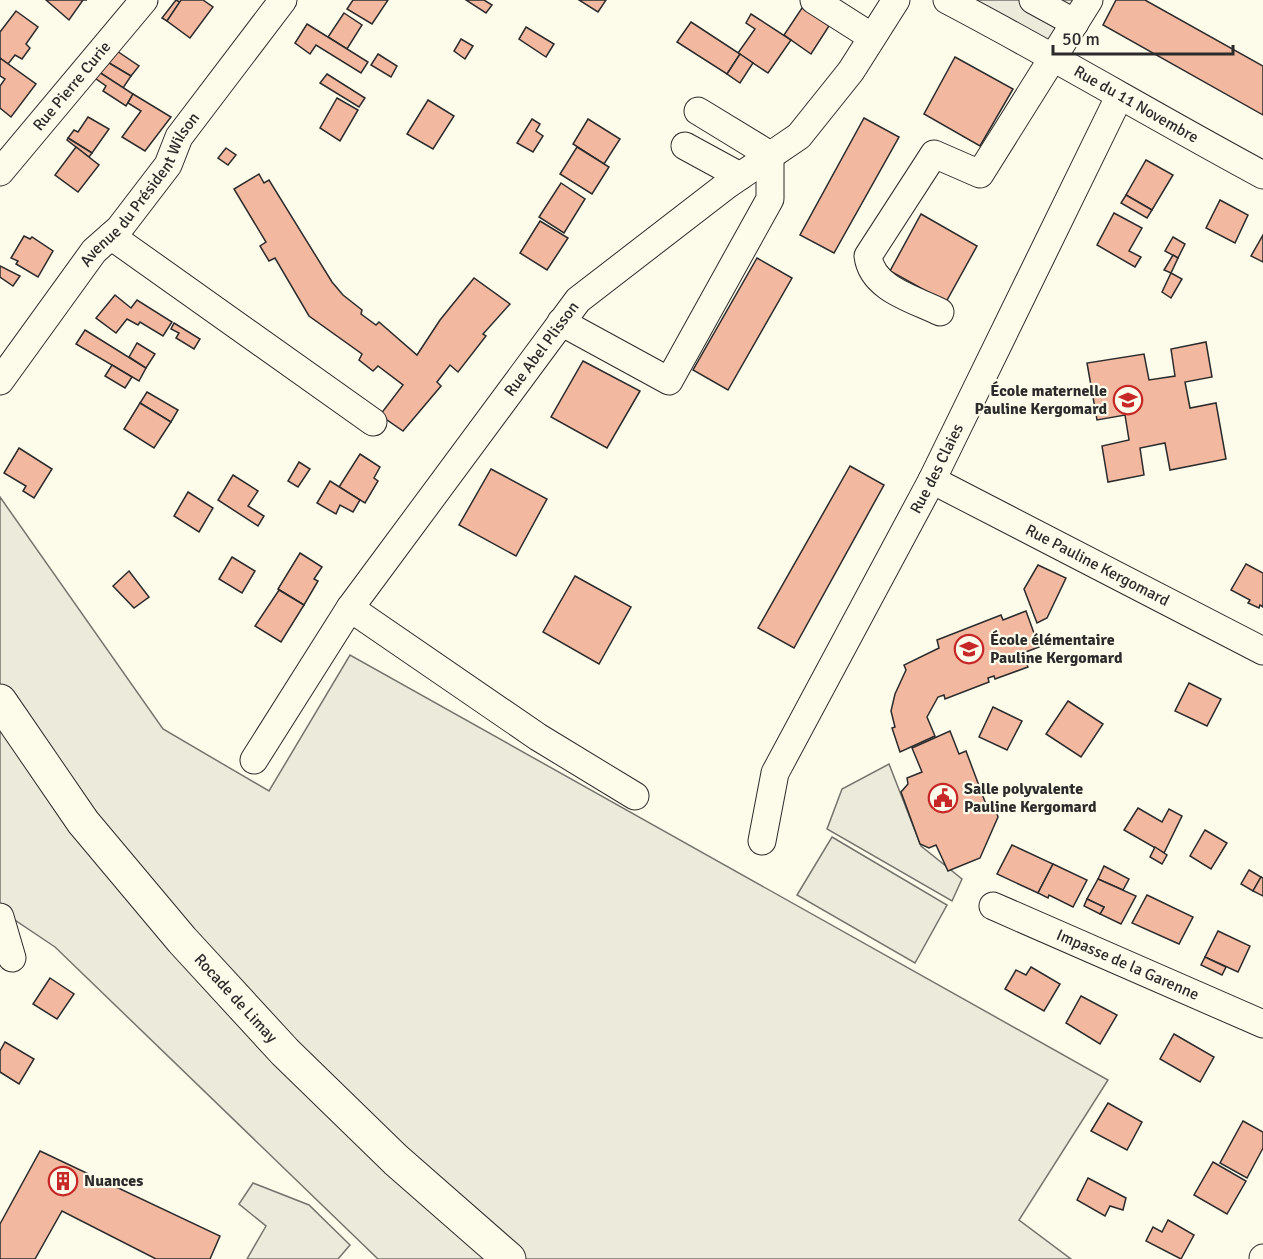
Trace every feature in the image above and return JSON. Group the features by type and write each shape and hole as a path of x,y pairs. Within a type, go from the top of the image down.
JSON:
{"main road":[{"name":"Rocade de Limay","path":"0,701 83,822 182,940 285,1052 370,1135 509,1259"}],"street":[{"name":"Rue Pierre Curie","path":"0,172 144,0"},
{"name":"Avenue du Président Wilson","path":"0,381 94,251 111,236 168,165 179,137 283,0"},
{"path":"814,0 872,37"},
{"name":"Rue Abel Plisson","path":"254,760 350,608 578,300 740,176 799,136 851,71 896,0"},
{"name":"Rue du 11 Novembre","path":"946,0 1053,56 1119,97 1263,175"},
{"path":"1033,0 1075,24"},
{"path":"940,312 884,285 870,270 868,256 934,154 980,174 1089,0"},
{"name":"Rue des Claies","path":"762,841 775,773 932,480 1119,97"},
{"path":"561,322 669,381 770,200 771,155 698,111"},
{"path":"685,146 740,176"},
{"path":"111,236 373,422"},
{"name":"Rue Pauline Kergomard","path":"932,480 1263,651"},
{"path":"350,608 538,737 635,796"},
{"name":"Impasse de la Garenne","path":"993,906 1263,1024"},
{"path":"0,916 12,958"}],"shaded area":[{"path":"968,0 1100,0 1069,57"},
{"path":"0,497 163,729 269,791 350,655 1108,1080 1019,1220 1071,1259 378,1259 55,947 0,910"},
{"path":"889,764 921,846 962,879 952,901 827,829 842,789"},
{"path":"832,837 947,905 915,963 797,895"},
{"path":"253,1183 309,1205 350,1245 338,1259 247,1259 266,1226 239,1204"}],"building":[{"path":"46,0 83,0 69,20"},
{"path":"176,0 180,2 167,21 162,18"},
{"path":"181,0 203,0 213,7 190,38 167,21"},
{"path":"353,0 388,0 372,24 347,9"},
{"path":"466,0 484,0 492,5 486,13"},
{"path":"579,0 606,0 598,12"},
{"path":"1116,0 1145,0 1263,66 1263,115 1103,25"},
{"path":"802,8 829,26 811,54 784,35"},
{"path":"16,11 38,27 26,44 30,48 22,59 15,55 8,64 0,58 0,32"},
{"path":"344,13 362,25 347,49 328,37"},
{"path":"751,14 791,40 768,73 738,53 755,29 746,23"},
{"path":"691,22 740,54 727,74 677,42"},
{"path":"307,24 368,62 361,73 316,45 310,54 295,43"},
{"path":"526,27 554,44 546,57 519,39"},
{"path":"461,39 473,46 465,59 454,51"},
{"path":"114,49 139,66 131,76 104,60"},
{"path":"378,54 397,66 391,77 371,65"},
{"path":"740,54 753,63 740,83 727,74"},
{"path":"955,57 1013,89 980,146 924,114"},
{"path":"0,58 36,84 11,117 0,108 0,86 5,79 0,76"},
{"path":"104,60 131,76 123,88 96,70"},
{"path":"96,70 133,94 126,106 103,91 106,86 92,76"},
{"path":"327,74 365,98 359,107 320,83"},
{"path":"133,94 171,117 145,151 122,137 141,111 128,103"},
{"path":"337,98 358,110 340,141 320,128"},
{"path":"428,100 454,116 433,149 407,134"},
{"path":"88,117 109,129 92,153 68,138 74,130 78,132"},
{"path":"864,118 899,137 834,253 800,235"},
{"path":"532,119 540,124 536,131 543,136 533,152 517,143"},
{"path":"588,119 620,139 604,164 573,144"},
{"path":"68,138 92,153 89,157 67,140"},
{"path":"76,147 99,165 78,192 55,175"},
{"path":"577,147 609,167 592,194 560,174"},
{"path":"226,148 236,155 228,165 218,158"},
{"path":"1146,160 1173,175 1152,210 1126,195"},
{"path":"259,174 264,183 269,180 332,282 343,295 362,310 361,314 376,325 379,322 417,355 440,320 474,278 510,304 483,334 486,336 458,372 450,365 437,382 441,386 403,431 380,415 403,385 378,366 373,371 359,360 362,354 309,316 275,258 269,261 260,246 266,242 234,189"},
{"path":"561,183 585,199 564,233 539,217"},
{"path":"1126,195 1152,210 1147,218 1121,203"},
{"path":"1220,200 1248,215 1235,243 1206,228"},
{"path":"1114,213 1142,228 1129,251 1141,257 1135,267 1097,245"},
{"path":"921,214 977,246 946,302 890,271"},
{"path":"540,221 568,238 547,270 520,253"},
{"path":"1263,235 1263,262 1251,256"},
{"path":"24,236 30,239 32,237 53,251 38,277 16,264 18,261 11,258"},
{"path":"1173,237 1185,244 1178,258 1165,251"},
{"path":"1173,255 1178,258 1171,273 1164,270"},
{"path":"757,258 792,278 728,390 693,370"},
{"path":"0,266 20,276 13,286 0,277"},
{"path":"1171,273 1182,279 1171,298 1162,292"},
{"path":"115,295 131,308 137,300 172,322 163,336 140,322 138,325 127,319 116,333 96,318"},
{"path":"174,323 200,339 194,349 176,338 179,333 171,329"},
{"path":"85,330 146,368 139,381 76,344"},
{"path":"1206,342 1212,377 1185,382 1190,408 1216,403 1226,459 1170,470 1165,443 1140,448 1144,475 1108,482 1102,446 1129,440 1125,415 1097,420 1087,363 1144,354 1149,380 1175,376 1171,349"},
{"path":"137,343 155,354 146,368 129,357"},
{"path":"583,361 640,391 607,448 551,417"},
{"path":"112,365 132,377 125,388 105,376"},
{"path":"147,392 178,410 171,422 140,403"},
{"path":"140,403 171,422 154,448 124,429"},
{"path":"19,448 52,469 34,498 23,491 26,486 4,473"},
{"path":"360,454 380,467 374,478 378,481 365,503 339,487"},
{"path":"299,462 310,469 298,487 288,481"},
{"path":"850,466 884,485 794,648 758,628"},
{"path":"491,469 547,499 516,556 459,525"},
{"path":"233,475 258,491 248,506 264,516 258,526 218,500"},
{"path":"330,481 360,500 353,512 340,505 336,514 317,503"},
{"path":"188,492 213,508 199,532 174,516"},
{"path":"300,553 322,567 314,579 318,581 304,605 278,589"},
{"path":"232,557 255,571 242,593 219,579"},
{"path":"1246,564 1263,573 1263,607 1260,605 1259,608 1248,603 1250,600 1231,590"},
{"path":"1038,565 1066,578 1047,618 1037,623 1024,589"},
{"path":"129,571 149,597 134,608 113,586"},
{"path":"575,576 631,607 599,664 543,632"},
{"path":"279,590 304,605 281,642 255,626"},
{"path":"1026,611 1039,647 1023,653 1028,667 995,679 994,676 988,678 989,682 945,699 944,695 938,697 927,717 935,736 900,752 892,728 895,727 891,711 895,694 906,670 904,665 939,648 937,640 1001,615 1003,620"},
{"path":"1189,683 1221,699 1207,726 1175,711"},
{"path":"1068,701 1103,724 1081,757 1046,734"},
{"path":"993,707 1022,721 1007,750 979,737"},
{"name":"Salle polyvalente Pauline Kergomard","path":"950,731 959,754 966,751 987,807 994,805 998,817 980,858 948,871 936,845 929,848 920,844 901,792 908,784 907,778 922,772 912,748"},
{"path":"1138,808 1162,822 1169,809 1182,816 1164,853 1124,830"},
{"path":"1205,830 1227,843 1211,869 1190,856"},
{"path":"1012,845 1053,864 1038,893 997,874"},
{"path":"1155,847 1167,855 1162,864 1150,857"},
{"path":"1053,864 1087,880 1073,907 1049,895 1048,898 1038,893"},
{"path":"1104,866 1129,879 1123,890 1098,879"},
{"path":"1249,870 1261,877 1253,891 1241,884"},
{"path":"1261,877 1263,878 1263,896 1253,891"},
{"path":"1098,879 1136,896 1121,924 1100,914 1104,907 1087,899"},
{"path":"1147,895 1193,917 1179,944 1132,923"},
{"path":"1087,899 1104,907 1100,914 1084,906"},
{"path":"1218,931 1250,946 1238,972 1205,957"},
{"path":"1205,957 1226,967 1222,975 1201,965"},
{"path":"1031,967 1060,984 1044,1011 1005,989 1016,970 1026,975"},
{"path":"50,978 74,994 57,1019 33,1004"},
{"path":"1081,996 1117,1015 1100,1044 1066,1023"},
{"path":"1174,1034 1214,1057 1200,1082 1160,1059"},
{"path":"5,1042 34,1059 19,1084 0,1072 0,1051"},
{"path":"1108,1103 1142,1122 1127,1150 1091,1131"},
{"path":"1243,1121 1263,1132 1263,1148 1247,1178 1220,1163"},
{"name":"Nuances","path":"40,1151 220,1236 210,1259 156,1259 62,1211 35,1259 0,1259 0,1224"},
{"path":"1213,1162 1246,1181 1227,1214 1194,1195"},
{"path":"1088,1178 1126,1198 1123,1210 1110,1206 1105,1216 1077,1200"},
{"path":"1168,1220 1194,1235 1181,1259 1146,1241 1153,1227 1162,1232"}],"place":[{"name":"École maternelle Pauline Kergomard","path":"1128,400"},
{"name":"École élémentaire Pauline Kergomard","path":"969,649"},
{"name":"Salle polyvalente Pauline Kergomard","path":"943,798"},
{"name":"Nuances","path":"63,1181"}]}
